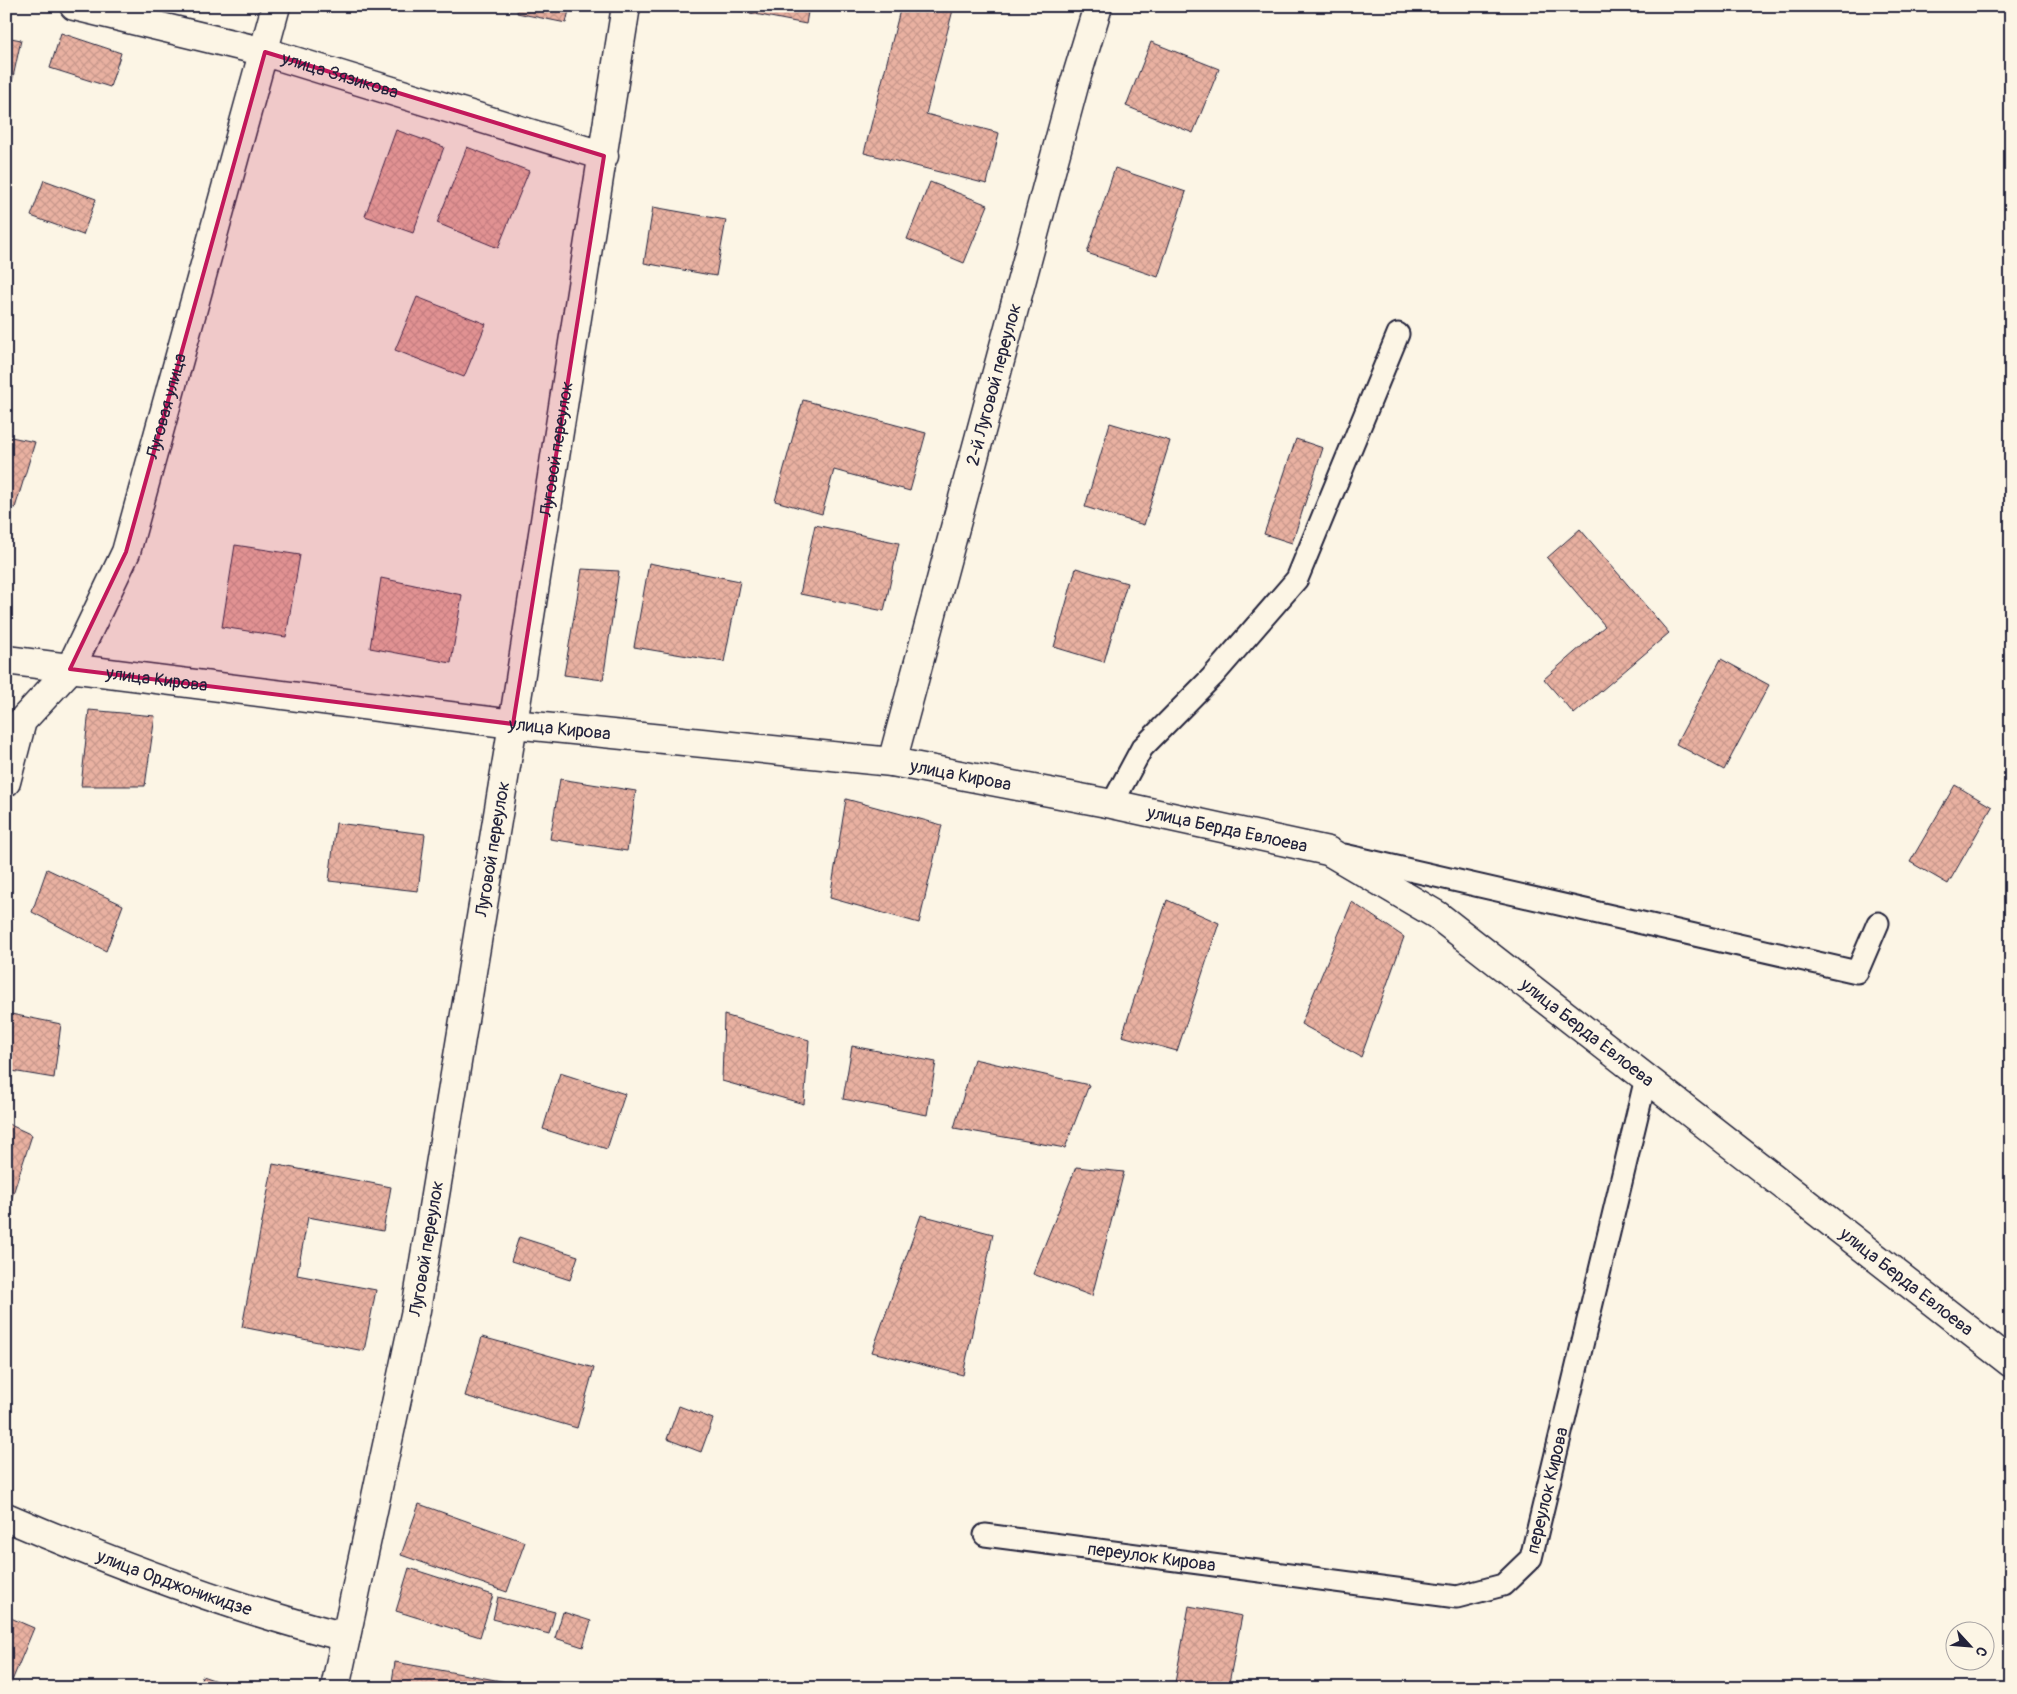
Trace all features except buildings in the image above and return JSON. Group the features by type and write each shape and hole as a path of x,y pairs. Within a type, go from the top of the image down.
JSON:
{"street":[{"name":"улица Зязикова","path":"74,6 265,52 604,156"},
{"name":"Луговая улица","path":"6,782 22,721 70,670 126,552 265,52 276,6"},
{"name":"Луговой переулок","path":"335,1688 416,1310 513,724 604,156 626,6"},
{"name":"2-й Луговой переулок","path":"892,762 1072,92 1098,6"},
{"name":"улица Кирова","path":"6,660 70,670 513,724 892,762 1112,804"},
{"name":"улица Берда Евлоева","path":"1112,804 1328,851 1437,914 2011,1363"},
{"name":"улица Орджоникидзе","path":"6,1517 61,1541 277,1620 346,1637"}],"lane":[{"path":"1112,804 1142,748 1212,677 1297,579 1398,334"},
{"path":"1328,851 1857,972 1878,924"},
{"name":"переулок Кирова","path":"985,1535 1458,1597 1503,1585 1531,1558 1646,1078"}],"highlighted area":[{"path":"265,52 604,156 513,724 70,669 126,552"}]}
